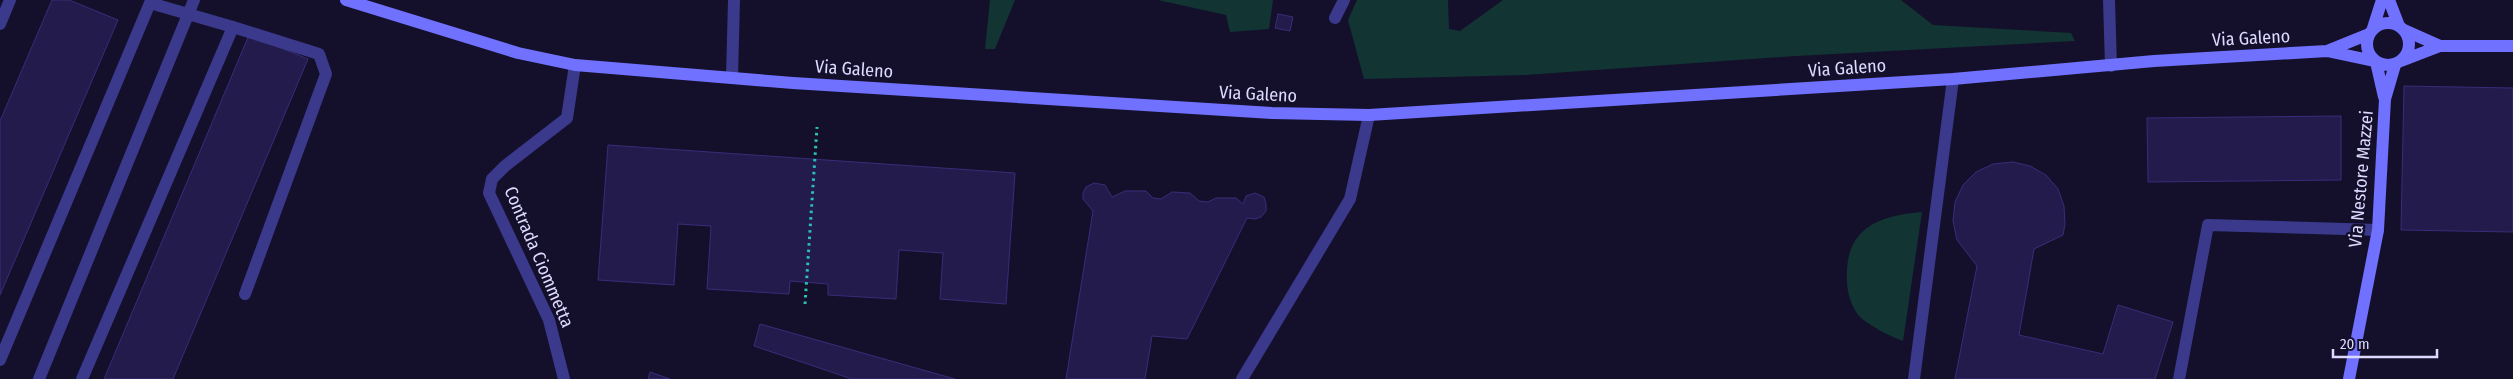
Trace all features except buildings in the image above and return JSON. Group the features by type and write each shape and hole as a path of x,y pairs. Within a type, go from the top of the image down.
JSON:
{"main road":[{"name":"Via Galeno","path":"346,0 518,53 575,65 732,78 1272,114 1369,115 1953,79 2154,61 2327,51 2375,62"},
{"path":"2382,0 2367,48 2375,62 2382,65 2398,63 2440,46 2513,46"},
{"path":"2389,0 2402,28 2408,36 2408,50 2398,63"},
{"path":"2371,31 2386,22 2440,46"},
{"name":"Via Galeno","path":"2327,51 2371,31"},
{"name":"Via Nestore Mazzei","path":"2375,62 2385,99"},
{"name":"Via Nestore Mazzei","path":"2349,379 2378,230 2385,99 2398,63"}],"street":[{"path":"0,24 10,0"},
{"path":"39,379 194,0"},
{"path":"732,78 734,0"},
{"path":"1335,18 1344,0"},
{"path":"2109,0 2111,66"},
{"path":"0,360 145,1 319,54 326,74 245,294"},
{"path":"82,379 233,27"},
{"name":"Contrada Ciommetta","path":"564,379 549,320 489,193 492,179 504,166 567,118 575,65"},
{"path":"1914,379 1953,79"},
{"path":"1242,379 1350,199 1369,115"},
{"path":"2179,379 2208,225 2378,230"}],"path":[{"path":"805,304 817,127"}],"green space":[{"path":"990,0 1015,0 995,49 985,49"},
{"path":"1158,0 1273,0 1269,29 1230,32 1226,15"},
{"path":"1357,0 1448,0 1449,29 1460,31 1503,0 1901,0 1933,25 2071,33 2075,41 1796,56 1525,75 1364,79 1348,20"},
{"path":"1922,212 1903,341 1875,328 1857,314 1848,291 1847,264 1851,249 1857,238 1866,229 1890,217"}]}
